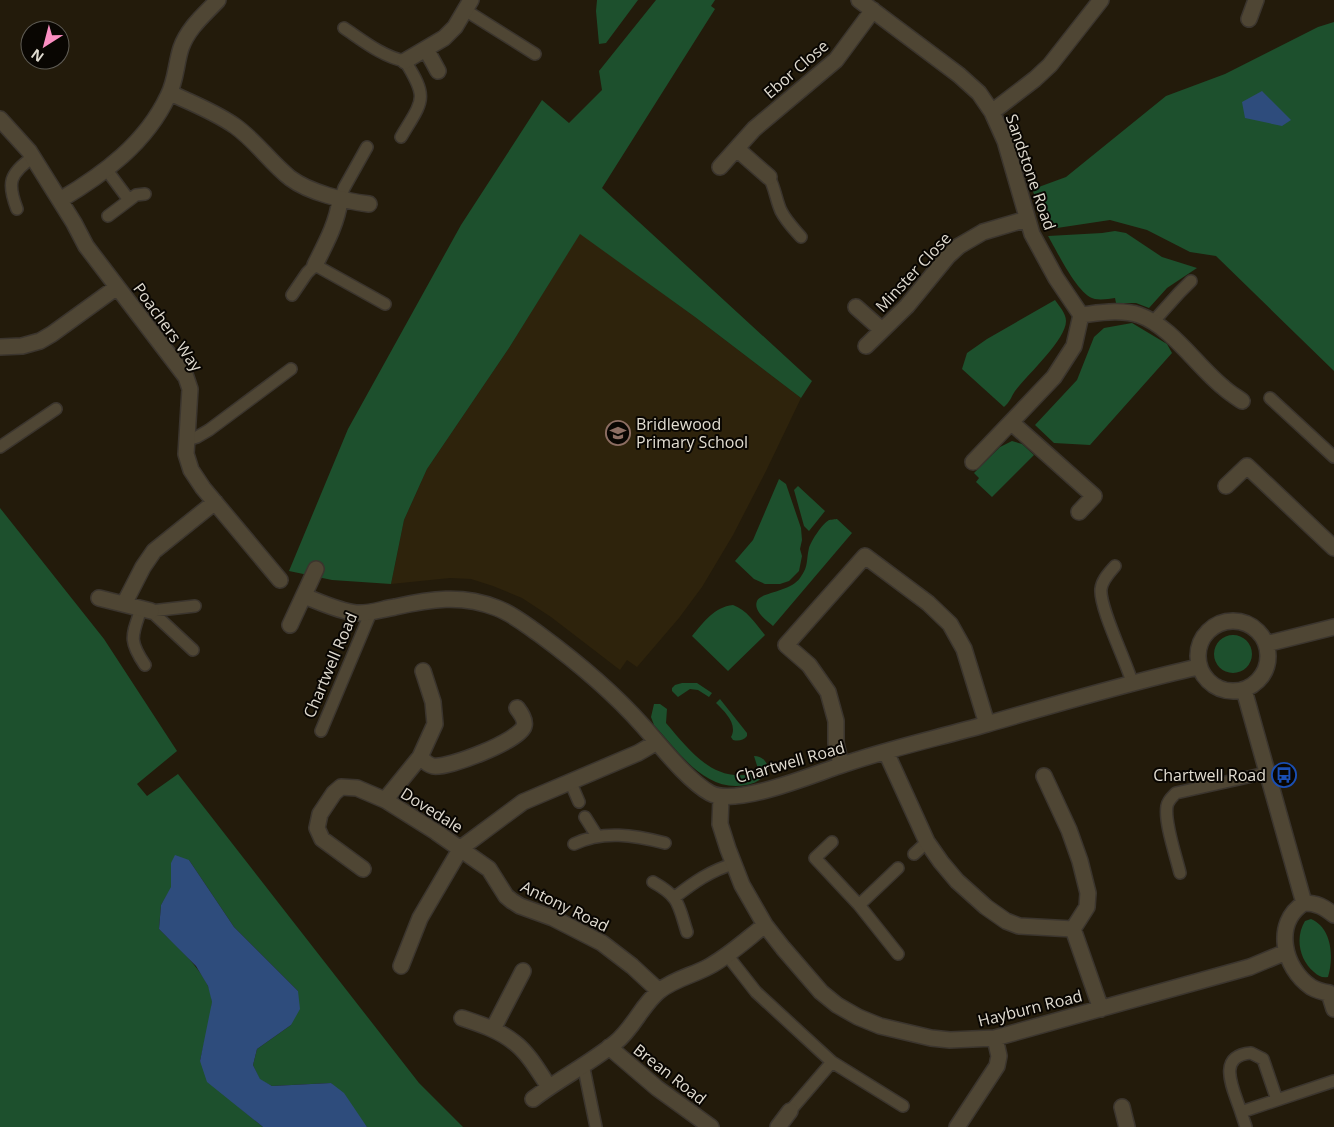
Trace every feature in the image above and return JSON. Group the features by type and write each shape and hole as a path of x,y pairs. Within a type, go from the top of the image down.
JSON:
{"street":[{"path":"60,200 106,169 134,146 144,134 161,110 170,93 181,47 187,33 218,0"},
{"name":"Sandstone Road","path":"859,0 959,74 979,93 992,112 1005,141 1032,234 1048,264 1081,315"},
{"path":"992,112 1050,65 1101,0"},
{"path":"1250,19 1260,1"},
{"path":"405,61 450,32 468,5"},
{"name":"Ebor Close","path":"720,168 767,117 836,60 873,10"},
{"path":"426,49 438,71"},
{"path":"170,93 220,116 235,126 297,182 340,200 369,204"},
{"name":"Poachers Way","path":"0,119 20,139 33,157 86,246 182,370 190,389 186,454 191,470 280,580"},
{"path":"737,149 769,177"},
{"path":"316,265 332,233 340,200"},
{"name":"Minster Close","path":"866,346 920,292 948,256 959,246 983,232 1027,219"},
{"path":"0,347 22,346 40,341 117,287"},
{"name":"Minster Close","path":"856,307 882,330"},
{"path":"973,462 1043,391 1061,369 1074,346 1081,315 1128,312 1153,322 1168,334 1223,388 1242,401"},
{"path":"1012,423 1094,496 1079,512"},
{"path":"1226,486 1247,466 1334,548"},
{"path":"124,604 143,567 154,551 215,502"},
{"path":"841,765 836,743 836,721 828,692 810,665 786,645 865,556 928,602 950,624 964,649 988,724"},
{"path":"290,625 316,569"},
{"name":"Chartwell Road","path":"304,596 356,613 371,612 442,598 466,599 497,608 521,621 586,670 612,694 698,785 721,797 742,795 787,784 886,752 1132,682 1198,667"},
{"path":"99,598 146,610"},
{"path":"1224,622 1246,623 1256,629 1266,644 1268,659 1266,669 1261,678 1244,690 1233,692 1222,690 1208,681 1198,667 1199,644 1213,626 1224,622"},
{"path":"1266,644 1334,627"},
{"name":"Dovedale","path":"385,800 420,757 435,724 433,702 423,671"},
{"path":"1244,690 1304,903"},
{"path":"420,757 432,766 449,765 470,758 497,745 520,732 524,727 525,723 517,708"},
{"path":"400,966 420,918 460,848 522,802 638,753 657,742"},
{"path":"886,752 927,842 957,881 1006,922 1019,926 1073,929"},
{"path":"1044,776 1070,830 1088,893 1087,907 1073,929"},
{"name":"Dovedale","path":"363,868 322,839 317,828 320,814 334,793 341,787 357,788 385,800 460,848"},
{"name":"Hayburn Road","path":"721,797 720,824 742,885 765,925 821,992 837,1005 858,1017 880,1026 931,1038 957,1040 995,1038 1250,967 1286,952"},
{"name":"Antony Road","path":"460,848 488,869 506,896 512,901 520,906 553,918 608,947 659,991"},
{"path":"1334,915 1324,907 1304,903 1297,908 1288,921 1285,931 1286,952 1296,971 1311,987 1332,991 1334,1009"},
{"path":"533,1099 620,1039 643,1008 659,991 683,976 708,966 727,955 765,925"},
{"path":"1073,929 1101,1009"},
{"path":"493,1029 523,971"},
{"path":"462,1018 493,1029 515,1043 549,1087"},
{"path":"958,1127 997,1066 999,1056 995,1038"},
{"name":"Brean Road","path":"609,1047 657,1088 711,1127"},
{"path":"1122,1107 1127,1127"},
{"path":"778,1127 790,1110"}],"lane":[{"path":"468,5 535,54"},
{"path":"344,28 396,59 405,61 417,80 421,101 400,136"},
{"path":"340,200 344,188 367,147"},
{"path":"18,209 12,196 10,184 12,177 20,166 33,157"},
{"path":"106,169 129,200"},
{"path":"769,177 781,211 786,220 801,237"},
{"path":"108,216 136,195 145,194"},
{"path":"292,295 307,273 316,265 384,304"},
{"path":"1153,322 1191,281"},
{"path":"187,440 209,430 291,369"},
{"path":"1270,398 1334,457"},
{"path":"0,447 56,409"},
{"path":"1115,566 1103,584 1101,592 1104,607 1132,682"},
{"path":"146,610 195,606"},
{"path":"146,610 193,650"},
{"path":"145,665 132,644 132,636 146,610"},
{"name":"Chartwell Road","path":"320,731 371,612"},
{"path":"1180,872 1166,817 1167,807 1171,798 1176,793 1266,773"},
{"path":"570,781 579,802"},
{"path":"585,817 597,836"},
{"path":"574,844 586,838 620,835 665,843"},
{"path":"832,842 814,858 859,905 898,954"},
{"path":"914,854 927,842"},
{"path":"675,897 718,868 734,864"},
{"path":"859,905 898,868"},
{"path":"653,882 675,897 687,932"},
{"path":"727,955 756,992 832,1062 904,1106"},
{"path":"1246,1127 1229,1069 1232,1060 1236,1056 1251,1053 1263,1059 1277,1100"},
{"path":"790,1110 832,1062"},
{"path":"583,1064 596,1127"},
{"path":"1241,1112 1334,1081"}],"shaded area":[{"name":"Bridlewood Primary School","path":"580,233 801,398 733,535 702,587 679,618 637,667 627,660 620,670 551,617 522,598 493,586 471,579 450,578 391,584 404,520 427,469 509,348"}],"green space":[{"path":"597,0 638,0 606,43 599,44 596,11"},
{"path":"656,0 715,0 711,6 715,9 602,188 812,381 801,398 695,317 580,234 509,348 427,469 404,520 391,584 332,580 289,571 348,429 461,225 542,100 569,123 602,90 599,71"},
{"path":"1334,22 1334,371 1216,256 1190,252 1147,230 1110,220 1057,228 1051,225 1033,192 1036,188 1066,177 1166,96 1225,74 1318,27"},
{"path":"1115,231 1126,233 1162,257 1197,268 1167,288 1149,308 1136,303 1116,303 1115,298 1095,299 1088,296 1075,282 1048,236"},
{"path":"1055,300 1065,315 1066,321 1060,338 1015,391 1004,407 962,369 967,353 987,339"},
{"path":"1132,323 1167,344 1172,353 1090,445 1054,443 1035,425 1077,380 1094,337 1104,328"},
{"path":"1012,441 1022,444 1034,455 992,497 976,482 979,478 974,473 1000,447"},
{"path":"779,479 786,484 801,528 802,540 800,549 802,556 799,571 789,581 780,584 765,584 754,579 735,561 753,540"},
{"path":"798,486 825,511 809,531 804,526 794,490"},
{"path":"0,508 104,639 177,751 137,784 147,796 178,774 419,1083 463,1127 367,1127 331,1083 272,1086 260,1080 253,1065 257,1049 291,1025 298,991 234,927 189,860 171,863 172,887 161,905 159,929 184,953 207,983 211,993 210,1017 200,1061 241,1109 263,1127 0,1127"},
{"path":"837,519 852,533 773,626 758,612 757,601 764,596 790,586 800,578 805,570 809,548 814,537 826,522"},
{"path":"733,605 747,614 765,635 728,671 692,636 715,612 726,606"},
{"path":"1233,635 1246,641 1252,654 1246,667 1233,673 1220,667 1214,654 1220,641"},
{"path":"682,683 697,683 712,693 709,697 698,690 690,689 678,697 672,691 672,688"},
{"path":"720,699 747,733 744,739 733,740 731,737 733,732 732,723 727,714 716,703"},
{"path":"654,704 660,704 667,709 666,723 705,764 729,774 743,775 759,772 754,756 757,756 766,762 768,767 765,774 754,783 731,786 705,777 683,758 654,725 651,717"},
{"path":"1311,919 1323,929 1330,944 1331,961 1328,977 1319,976 1309,967 1302,955 1299,941 1300,934 1305,921"}],"water":[{"path":"1262,91 1291,120 1282,126 1245,118 1242,102"},
{"path":"175,855 189,860 234,927 298,991 300,1009 291,1025 257,1049 253,1065 260,1079 272,1086 331,1083 344,1093 367,1127 263,1127 207,1082 200,1061 212,1002 208,986 196,966 159,929 161,905 171,887 171,863"}],"place":[{"name":"Bridlewood Primary School","path":"618,433"},
{"name":"Chartwell Road","path":"1284,775"}]}
